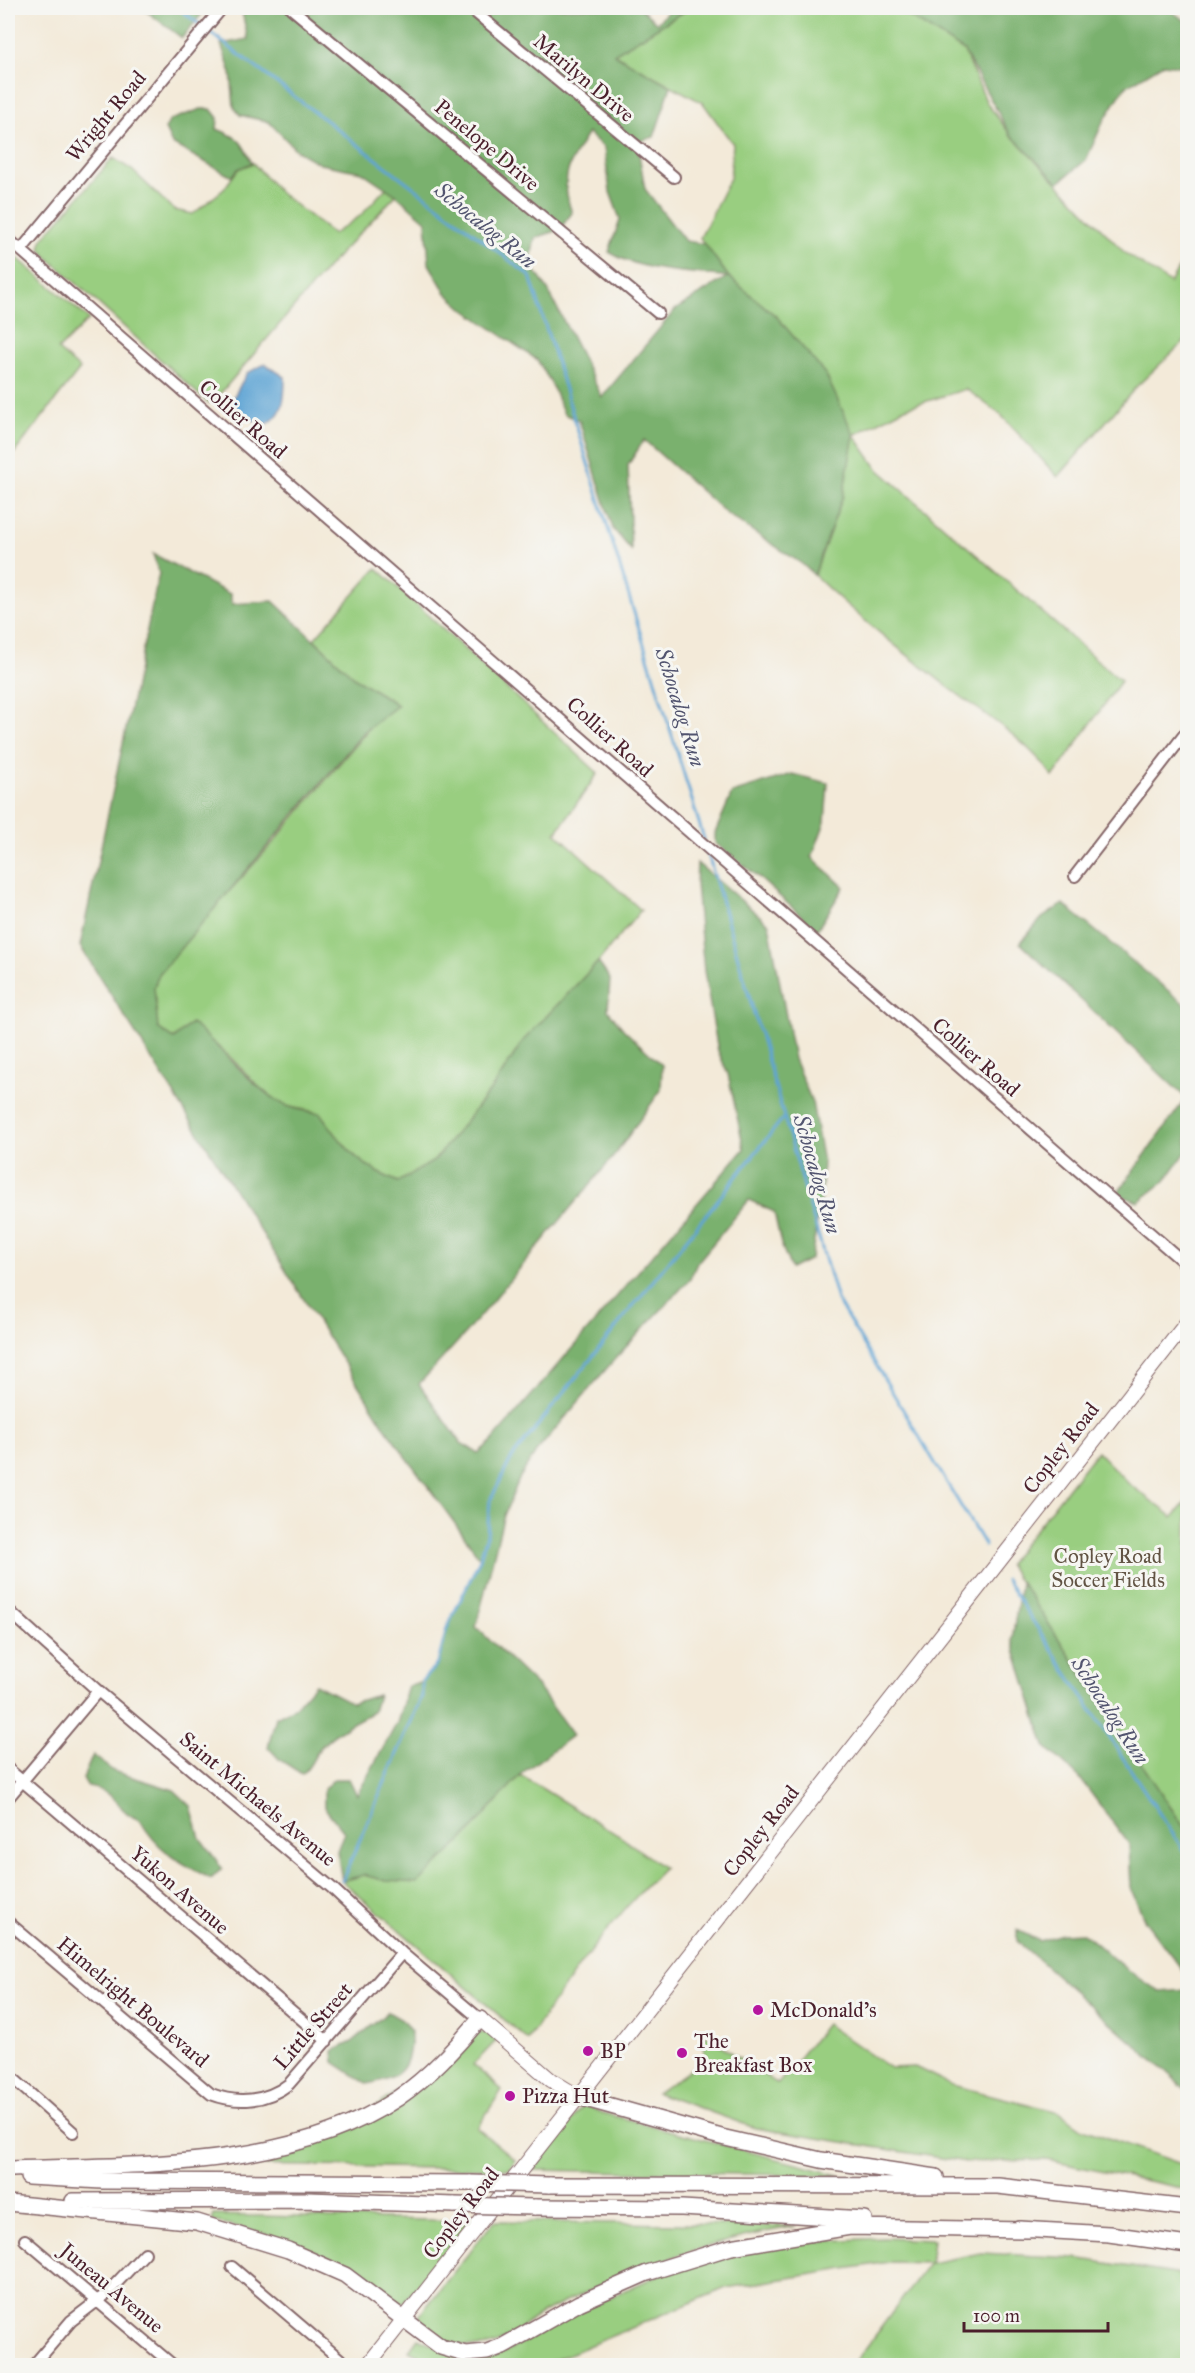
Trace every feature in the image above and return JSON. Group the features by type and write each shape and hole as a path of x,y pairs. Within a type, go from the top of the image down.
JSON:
{"highway":[{"path":"8,2169 130,2165 210,2159 310,2138 348,2125 397,2098 439,2064 480,2019"},
{"path":"579,2097 721,2137 821,2160 998,2186 1188,2208"},
{"path":"8,2176 102,2181 998,2186"},
{"path":"8,2202 308,2200 534,2207 682,2208 1109,2234 1188,2245"},
{"path":"8,2202 197,2222 288,2250 332,2268 376,2296 403,2320 448,2350 477,2354 503,2346 579,2303 624,2282 731,2247 850,2227 1029,2230"}],"main road":[{"name":"Copley Road","path":"367,2366 1188,1321"},
{"path":"480,2019 551,2080 579,2097"}],"street":[{"name":"Wright Road","path":"21,250 222,8"},
{"name":"Penelope Drive","path":"291,8 658,313"},
{"name":"Marilyn Drive","path":"470,8 674,177"},
{"name":"Collier Road","path":"8,239 1188,1266"},
{"path":"1075,876 1188,730"},
{"name":"Saint Michaels Avenue","path":"8,1610 98,1691 332,1887 402,1953 480,2019"},
{"path":"8,1798 98,1691"},
{"name":"Yukon Avenue","path":"8,1768 327,2042"},
{"name":"Himelright Boulevard","path":"8,1922 211,2094 239,2100"},
{"name":"Little Street","path":"239,2100 269,2096 283,2089 327,2042 402,1953"},
{"path":"8,2074 73,2132"},
{"name":"Juneau Avenue","path":"25,2240 174,2366"},
{"path":"33,2366 71,2321 123,2277 145,2253"},
{"path":"232,2267 348,2366"}],"green space":[{"path":"142,8 207,8 182,38"},
{"path":"244,8 640,8 657,23 671,8 690,8 614,54 671,86 654,137 637,142 645,189 685,241 705,244 728,276 777,317 826,375 854,435 843,496 814,575 802,564 727,514 644,440 628,465 631,550 613,529 579,420 564,414 550,381 537,360 465,310 446,293 429,264 426,221 396,195 362,172 320,164 297,151 269,122 240,115 234,107 231,73 221,44 248,39 242,12","holes":["588,133 604,148 610,192 620,219 609,252 651,268 727,277 675,310 602,397 548,290 530,263 535,238 559,230 572,213 566,180 571,162"]},
{"path":"690,8 897,8 964,51 987,103 1010,134 1125,253 1170,283 1187,254 1187,339 1137,386 1058,477 1001,415 966,389 905,408 854,435 877,468 1121,681 1053,777 1044,764 1020,741 899,648 814,575 841,501 777,317 728,276 700,238 730,178 733,144 703,103 613,54"},
{"path":"919,8 1167,8 1187,22 1187,67 1163,64 1125,87 1103,122 1086,160 1058,183 1010,134 964,51 902,12"},
{"path":"201,109 211,109 218,118 217,129 239,141 252,163 238,169 232,177 172,144 165,129 170,120"},
{"path":"113,158 132,170 174,210 193,214 224,189 238,169 253,163 279,192 333,234 360,216 386,188 396,195 336,258 213,402 208,403 40,248 43,238"},
{"path":"8,250 89,319 58,350 80,369 8,461"},
{"path":"153,554 230,594 232,604 273,601 355,678 398,705 365,731 159,974 154,987 158,1028 174,1039 191,1023 260,1088 292,1108 320,1113 337,1136 362,1162 398,1182 434,1161 496,1083 523,1041 598,962 610,979 608,1010 624,1030 662,1065 661,1090 614,1156 464,1335 419,1384 461,1443 478,1453 492,1441 744,1149 728,1074 718,1051 704,971 696,884 697,863 769,924 794,1059 812,1102 823,1162 821,1199 811,1259 791,1269 781,1244 774,1212 749,1200 697,1263 690,1279 613,1361 536,1452 520,1477 503,1518 476,1627 538,1687 573,1735 522,1773 464,1838 418,1883 386,1881 364,1875 342,1881 337,1851 344,1832 324,1807 324,1789 334,1779 349,1779 357,1795 397,1723 408,1686 422,1681 438,1663 447,1628 480,1558 386,1429 80,946 159,573"},
{"path":"377,568 598,773 556,833 641,910 598,962 523,1041 496,1083 434,1161 398,1182 362,1162 337,1136 320,1113 285,1106 267,1095 232,1059 191,1023 174,1039 157,1028 154,987 159,974 188,937 272,844 392,701 355,678 314,639"},
{"path":"792,774 828,783 825,822 812,857 844,887 817,930 756,875 715,843 715,833 732,793"},
{"path":"1063,904 1187,1006 1187,1151 1164,1182 1138,1202 1117,1194 1186,1098 1020,943 1042,918"},
{"name":"Copley Road Soccer Fields","path":"1097,1451 1129,1484 1173,1517 1187,1501 1187,1832 1008,1564"},
{"path":"1021,1582 1187,1832 1187,1976 1145,1921 1131,1889 1129,1844 1079,1777 1045,1746 1012,1640"},
{"path":"315,1684 352,1703 378,1695 373,1712 351,1724 323,1745 302,1774 280,1760 268,1747 276,1717 294,1708"},
{"path":"93,1755 113,1771 174,1790 191,1806 200,1838 222,1868 211,1879 180,1861 154,1840 140,1820 126,1812 106,1793 88,1787 83,1778"},
{"path":"520,1775 621,1837 664,1868 626,1907 592,1950 528,2040 342,1881 364,1875 386,1881 464,1838"},
{"path":"1017,1930 1039,1941 1062,1934 1083,1933 1126,1969 1160,1992 1187,1990 1187,2090 1017,1941"},
{"path":"388,2012 402,2020 411,2032 406,2063 397,2074 367,2084 334,2062 333,2051 352,2042"},
{"path":"826,2024 890,2068 915,2067 952,2085 1059,2112 1083,2129 1187,2166 1187,2189 1046,2160 966,2162 755,2128 657,2093 697,2065 704,2054 704,2034 778,2084"},
{"path":"475,2033 488,2033 496,2041 473,2065 502,2090 477,2128 515,2160 510,2169 237,2165 237,2160 335,2137"},
{"path":"584,2105 603,2113 842,2176 533,2170"},
{"path":"214,2215 470,2221 403,2303 387,2295 351,2270 312,2250 280,2238 212,2221"},
{"path":"494,2221 796,2226 746,2236 647,2266 551,2309 495,2344 480,2347 447,2342 428,2331 421,2324 419,2316"},
{"path":"883,2238 933,2240 930,2263 981,2253 1075,2258 1187,2276 1187,2365 853,2365 929,2263 889,2262 726,2288 543,2365 438,2365 409,2350 418,2338 470,2361 496,2357 584,2309 665,2272 783,2243"}],"water":[{"path":"265,364 285,377 285,385 280,412 270,422 263,425 239,412 232,400 247,373"}],"waterway":[{"name":"Schocalog Run","path":"178,8 530,276 704,839"},
{"name":"Schocalog Run","path":"708,854 837,1300 985,1546"},
{"path":"342,1881 422,1696 422,1681 438,1663 447,1628 480,1559 487,1535 490,1501 511,1459 784,1117"},
{"name":"Schocalog Run","path":"1006,1580 1188,1857"}],"place":[{"name":"McDonald's","path":"758,2010"},
{"name":"BP","path":"588,2051"},
{"name":"The Breakfast Box","path":"682,2053"},
{"name":"Pizza Hut","path":"510,2096"}]}
